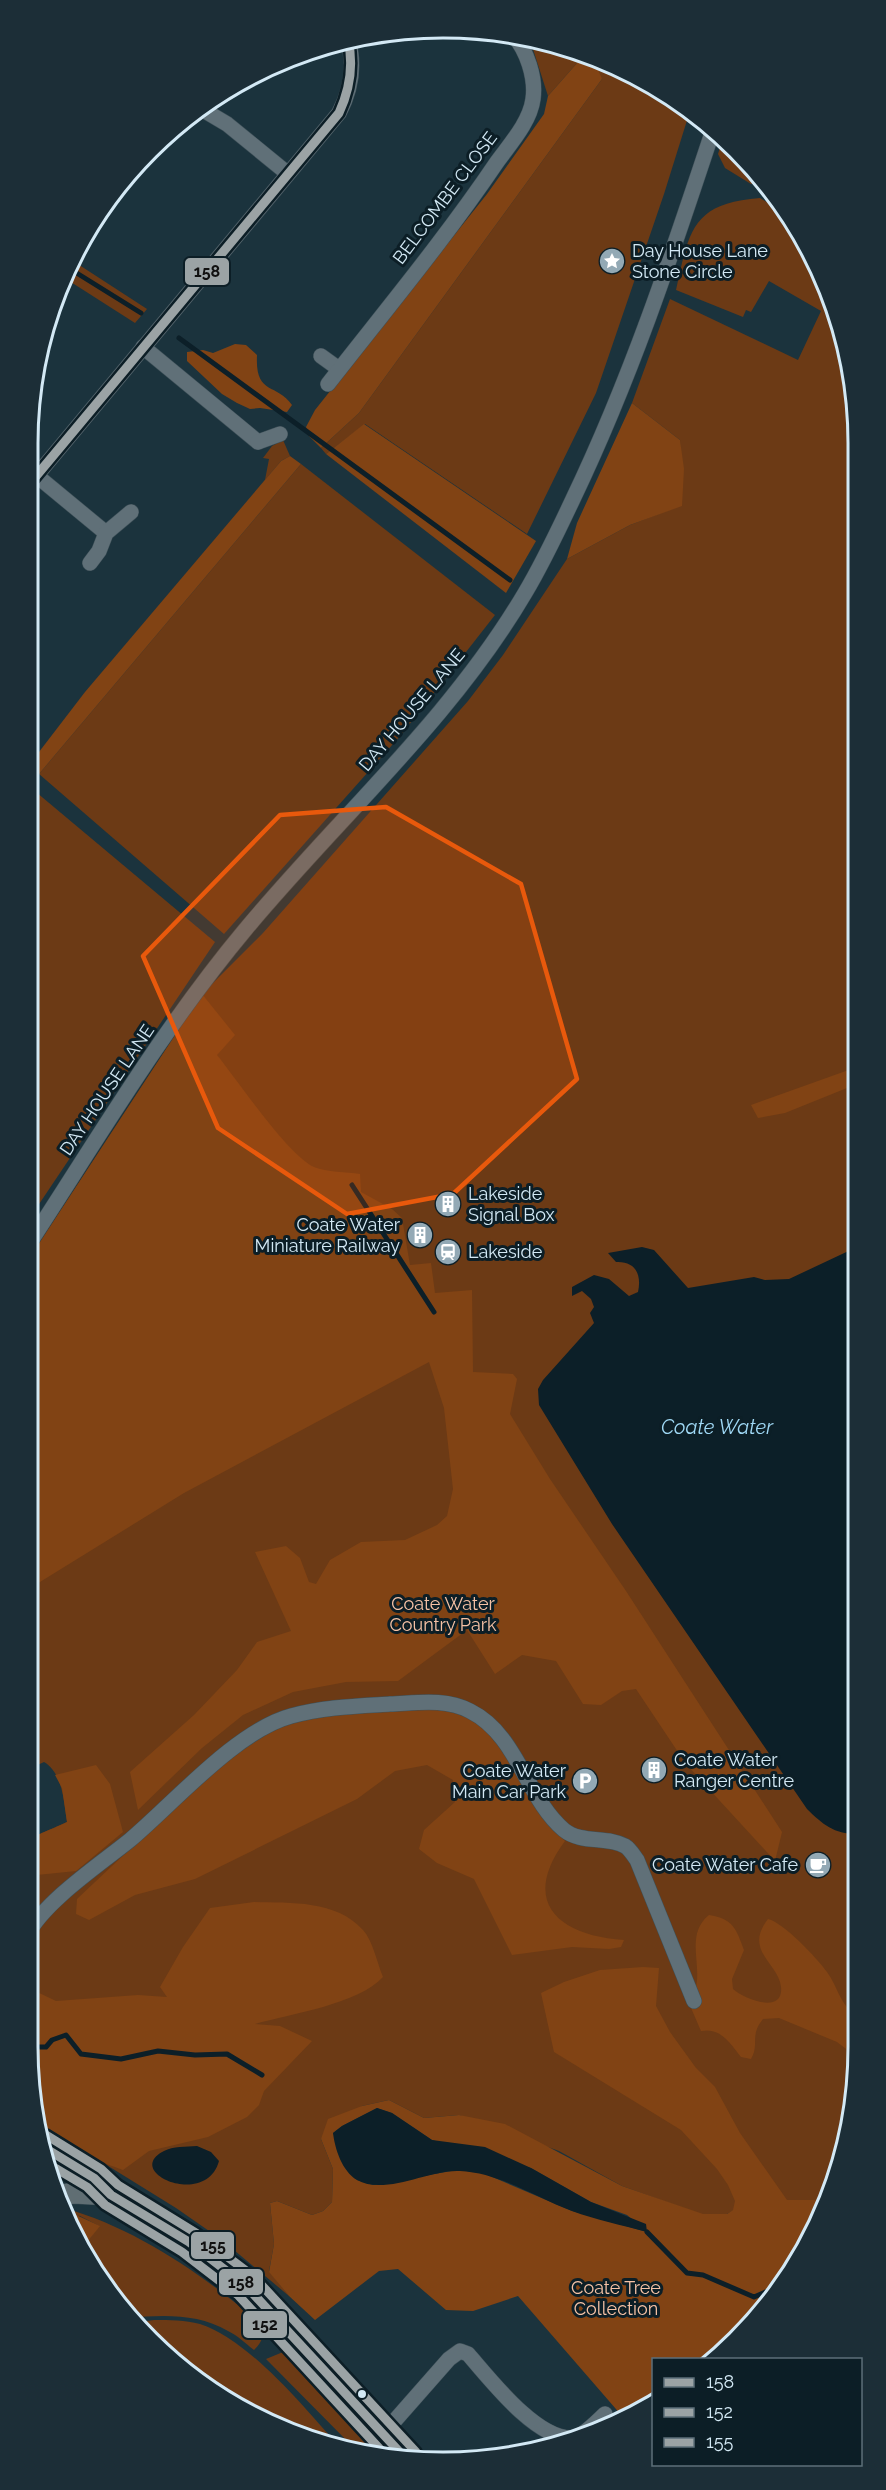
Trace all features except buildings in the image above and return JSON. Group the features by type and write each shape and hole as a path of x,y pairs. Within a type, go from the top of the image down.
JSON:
{"main road":[{"path":"51,2152 94,2178 111,2195 189,2242 246,2286 398,2450"},
{"path":"65,2194 111,2195"}],"street":[{"name":"BELCOMBE CLOSE","path":"328,384 461,214 528,113 533,100 533,86 520,45"},
{"path":"38,475 334,119 350,87 352,67 349,48"},
{"path":"208,113 227,124 287,173"},
{"name":"DAY HOUSE LANE","path":"38,1230 149,1060 214,968 271,899 392,766 462,683 525,595 561,524 614,409 659,293 710,138"},
{"path":"143,347 257,449 280,434"},
{"path":"321,356 339,369"},
{"path":"38,486 106,533"},
{"path":"90,563 99,551 106,533 131,513"},
{"path":"38,1921 52,1904 132,1838 219,1760 269,1725 290,1716 324,1710 387,1704 450,1703 473,1712 495,1732 512,1753 552,1819 567,1833 626,1847 637,1860 694,2001"},
{"path":"383,2434 449,2360 460,2351 468,2354 526,2417 561,2435"},
{"path":"593,2424 605,2414"}],"highlighted area":[{"path":"386,807 521,884 577,1079 453,1194 347,1214 218,1128 143,956 280,815"}],"green space":[{"path":"532,47 573,59 622,79 687,119 596,393 527,534 365,424 326,454 321,448 359,413 602,79 578,62 548,96"},
{"path":"578,62 597,68 602,79 359,413 321,448 309,436 306,427 315,410 487,194 544,114 548,96"},
{"path":"720,147 754,183 751,184 725,168 718,154"},
{"name":"Coate Water Country Park","path":"760,198 771,204 807,264 835,338 848,416 848,2074 841,2126 818,2201 734,2210 727,2214 703,2215 622,2186 559,2151 459,2115 424,2118 389,2100 362,2106 321,2139 333,2169 332,2202 323,2211 312,2215 277,2201 270,2203 274,2244 269,2271 289,2296 222,2240 176,2208 45,2127 38,2074 38,1835 67,1822 61,1789 55,1773 44,1762 38,1765 38,1245 202,994 263,933 468,701 503,655 567,559 630,525 682,505 680,440 632,403 670,299 798,360 821,311 769,281 751,312 746,310 743,317 676,290 685,251 697,224 720,206"},
{"path":"79,265 147,309 135,323 71,282"},
{"path":"235,344 246,345 257,355 259,377 263,383 280,393 292,405 287,412 260,408 250,409 237,403 222,394 187,361 187,352 203,350 213,353"},
{"path":"632,403 680,440 684,469 682,506 630,525 567,559 577,523"},
{"path":"364,424 536,541 506,593 326,454"},
{"path":"283,440 290,456 281,461 265,480 269,459 263,458 272,446"},
{"path":"290,456 301,464 38,774 38,753 85,692 281,461"},
{"path":"301,464 495,615 401,735 224,934 39,774"},
{"path":"38,794 215,942 38,1206"},
{"path":"202,994 235,1035 217,1055 290,1148 314,1167 360,1174 361,1192 392,1209 402,1218 410,1265 431,1263 435,1293 472,1290 473,1372 513,1374 517,1379 510,1414 550,1479 626,1591 782,1832 775,1861 686,1764 636,1689 622,1691 601,1705 583,1704 556,1661 522,1655 495,1674 467,1630 398,1681 346,1682 293,1692 243,1715 202,1748 138,1810 130,1772 194,1715 237,1670 257,1642 291,1631 255,1552 286,1546 300,1558 309,1582 316,1584 330,1560 361,1542 405,1540 437,1525 447,1516 453,1489 444,1408 429,1362 184,1493 38,1583 38,1245"},
{"path":"848,1070 848,1088 785,1113 758,1118 751,1105"},
{"path":"452,1709 474,1721 490,1736 512,1765 541,1813 565,1841 552,1863 546,1882 547,1899 553,1912 565,1923 581,1932 624,1940 621,1947 609,1949 572,1947 512,1955 474,1879 437,1863 419,1849 424,1830 455,1802 453,1780 427,1765 395,1771 357,1799 195,1879 135,1895 89,1920 76,1914 77,1899 153,1827 230,1759 248,1745 268,1734 287,1725 324,1716 379,1711"},
{"path":"96,1765 110,1784 123,1832 76,1871 38,1875 38,1835 67,1822 62,1788 55,1775"},
{"path":"254,1902 298,1903 340,1913 352,1920 370,1940 383,1977 358,1994 341,2001 255,2024 280,2026 312,2041 264,2091 259,2105 247,2117 208,2137 149,2151 123,2170 98,2161 45,2127 38,2074 38,1992 56,2001 138,1995 167,1997 160,1987 183,1947 210,1908"},
{"path":"709,1915 729,1922 736,1930 744,1950 732,1979 733,1989 746,1997 770,2003 776,2001 780,1996 781,1987 775,1971 764,1956 759,1940 761,1930 768,1919 783,1927 816,1958 831,1978 848,2008 848,2050 837,2042 779,2018 763,2019 756,2030 755,2049 751,2059 741,2057 729,2042 714,2031 701,2031 688,2001 697,1981 696,1946 701,1924"},
{"name":"Coate Tree Collection","path":"659,1968 656,2006 670,2032 696,2068 715,2087 740,2133 787,2200 819,2200 807,2226 780,2272 765,2294 730,2334 703,2358 652,2358 652,2394 619,2412 518,2296 473,2311 446,2310 398,2269 379,2271 315,2320 289,2296 269,2272 274,2244 270,2203 277,2201 312,2215 323,2211 332,2202 333,2169 321,2139 328,2119 362,2106 389,2100 424,2118 459,2115 505,2124 622,2186 703,2214 727,2214 733,2210 735,2201 728,2185 717,2169 681,2130 554,2052 541,1993 564,1982 600,1970","holes":["377,2108 392,2113 432,2140 531,2168 591,2202 627,2215 647,2232 572,2211 483,2173 457,2170 373,2185 357,2180 333,2133"]},
{"path":"72,2210 109,2224 153,2246 195,2272 255,2319 263,2333 259,2345 254,2350 228,2331 192,2318 141,2317 121,2294 87,2241 99,2226 80,2216 74,2216"},
{"path":"73,2214 100,2226 87,2242"},
{"path":"145,2321 183,2321 200,2324 219,2332 256,2359 330,2437 288,2422 240,2398 196,2369"},
{"path":"283,2352 292,2358 319,2383 375,2447 347,2441 266,2359"}],"water":[{"name":"Coate Water","path":"642,1247 654,1250 688,1288 754,1277 765,1280 789,1279 848,1251 848,1834 830,1828 807,1809 612,1524 539,1405 538,1389 543,1380 594,1323 590,1313 594,1307 591,1299 582,1291 572,1296 572,1287 594,1275 609,1279 629,1296 638,1292 639,1280 636,1270 623,1262 616,1262 608,1253"},
{"path":"377,2108 392,2113 432,2140 485,2147 531,2168 591,2202 646,2224 647,2232 581,2214 517,2186 475,2173 448,2171 381,2185 357,2180 347,2171 340,2159 333,2133"},
{"path":"197,2146 211,2152 219,2161 211,2175 199,2183 171,2182 160,2176 153,2168 154,2159 168,2149"}],"waterway":[{"path":"75,272 141,313"},
{"path":"179,338 510,580"},
{"path":"352,1185 434,1312"},
{"path":"38,2047 46,2047 52,2040 66,2035 81,2054 121,2059 158,2051 195,2055 227,2054 262,2075"},
{"path":"647,2232 687,2273 703,2275 754,2297 767,2291"}],"transit line":[{"name":"158","path":"38,474 339,113 350,77 349,48"},
{"name":"155","path":"47,2136 101,2169 118,2185 196,2233 254,2277 416,2452"},
{"name":"158","path":"51,2152 94,2178 111,2195 189,2242 246,2286 398,2450"},
{"name":"152","path":"56,2169 87,2187 105,2205 182,2252 238,2295 378,2447"}],"place":[{"name":"Day House Lane Stone Circle","path":"612,261"},
{"name":"Lakeside Signal Box","path":"448,1204"},
{"name":"Coate Water Miniature Railway","path":"420,1235"},
{"name":"Lakeside","path":"448,1252"},
{"name":"Coate Water Ranger Centre","path":"654,1770"},
{"name":"Coate Water Main Car Park","path":"585,1781"},
{"name":"Coate Water Cafe","path":"818,1865"}]}
